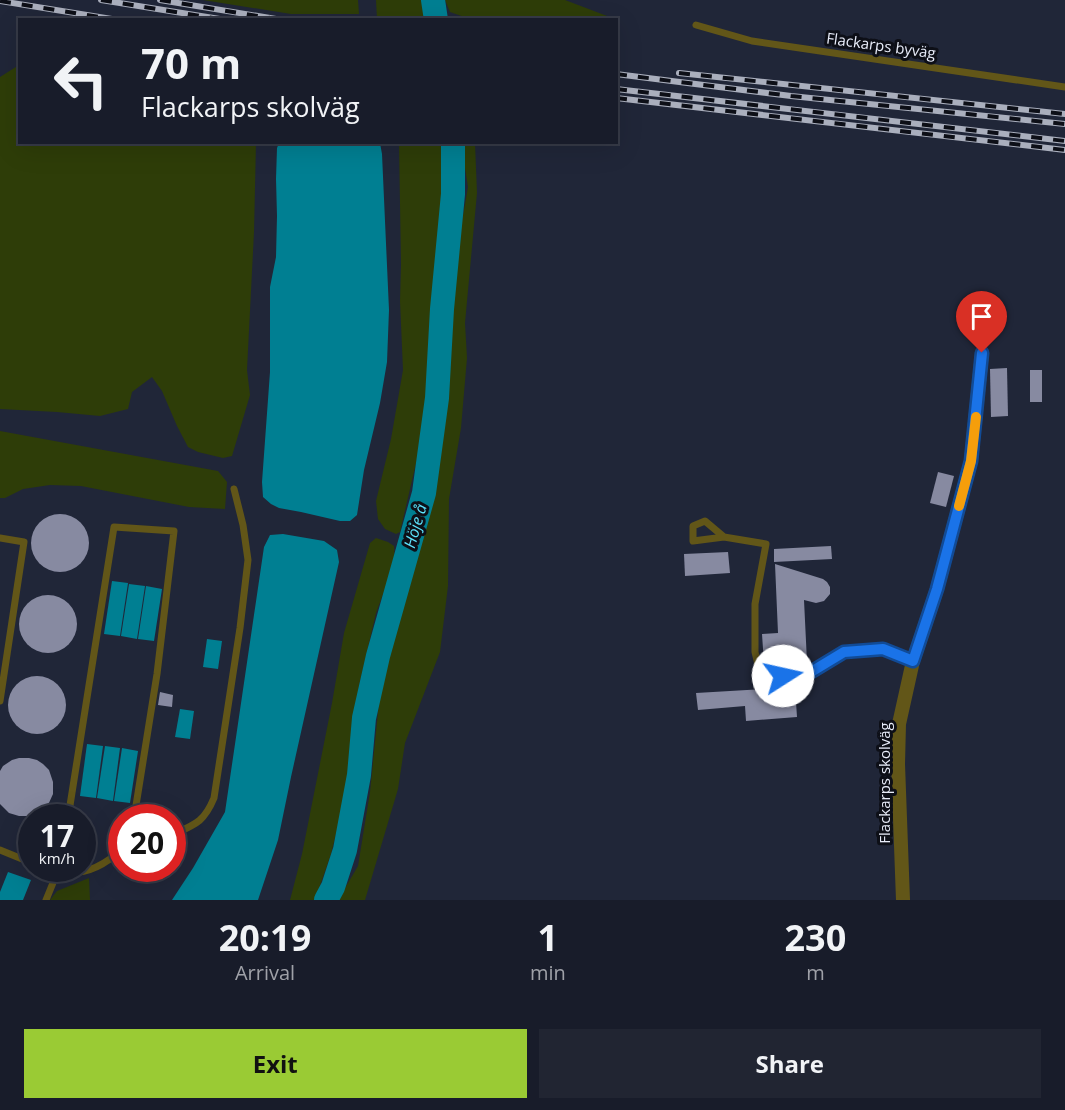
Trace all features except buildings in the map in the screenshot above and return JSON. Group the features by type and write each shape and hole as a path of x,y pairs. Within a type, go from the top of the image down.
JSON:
{"street":[{"name":"Flackarps skolväg","path":"903,900 898,764 899,724 913,661 937,589 971,461 982,353"}],"lane":[{"name":"Flackarps byväg","path":"696,25 752,41 1065,87"},
{"path":"186,829 197,824 208,813 214,798 240,628 248,560 243,525 234,489"},
{"path":"70,804 114,527 174,531 157,674 136,804"},
{"path":"724,537 766,544 755,604 755,652 761,678 806,675 844,652 883,649 913,661"},
{"path":"0,538 24,542 2,670 0,701"},
{"path":"0,850 18,857"},
{"path":"46,900 53,882"}],"green space":[{"path":"203,0 358,0 359,14 291,14"},
{"path":"376,0 423,0 431,18 377,18"},
{"path":"445,0 565,0 612,18 467,18 450,12"},
{"path":"18,66 18,144 256,144 247,370 250,395 232,456 223,458 188,447 162,391 152,377 132,392 128,409 100,416 0,409 0,77"},
{"path":"399,144 442,144 445,156 446,193 438,239 430,373 420,446 400,532 396,534 385,529 378,519 376,501 391,439 403,370"},
{"path":"461,144 475,144 477,193 465,323 467,358 461,428 449,499 448,586 440,652 405,743 398,789 365,900 338,900 358,866 370,792 382,672 412,575 440,445 452,336 452,278 468,187"},
{"path":"0,431 218,471 227,482 225,509 189,507 81,486 50,485 23,489 5,498 0,498"},
{"path":"376,538 394,546 395,562 376,613 359,686 346,793 331,854 315,900 290,900 302,854 344,633 370,543"},
{"path":"79,882 89,882 90,900 50,900 57,891"}],"water":[{"path":"279,144 380,144 389,310 387,362 357,515 350,521 340,521 279,508 263,497 262,482 270,372 270,287 276,257"},
{"path":"283,534 324,541 337,550 339,562 278,840 258,900 172,900 186,882 225,812 264,547 270,535"},
{"path":"112,581 128,583 120,636 104,634"},
{"path":"129,584 145,586 137,639 121,636"},
{"path":"146,586 162,589 154,641 138,639"},
{"path":"207,639 222,641 218,669 203,667"},
{"path":"180,709 194,711 190,739 175,737"},
{"path":"87,744 103,746 96,798 80,796"},
{"path":"105,746 120,748 113,801 97,798"},
{"path":"122,748 138,751 130,803 114,801"},
{"path":"8,872 18,875 18,882 30,882 23,900 0,900 0,892"}],"waterway":[{"name":"Höje å","path":"433,0 436,18"},
{"name":"Höje å","path":"326,900 333,887 345,850 359,775 364,718 378,656 424,493 437,398 442,309 453,194 453,144"}],"railway":[{"path":"101,0 214,18"},
{"path":"160,0 270,18"},
{"path":"0,1 106,18"},
{"path":"679,73 1065,114"},
{"path":"618,74 791,96 1065,124"},
{"path":"618,89 1065,141"},
{"path":"618,98 1065,150"}],"slow traffic":[{"path":"959,506 971,461 976,417"}],"route":[{"path":"783,676 806,675 844,652 883,649 913,661 937,589 971,461 982,353"}]}
